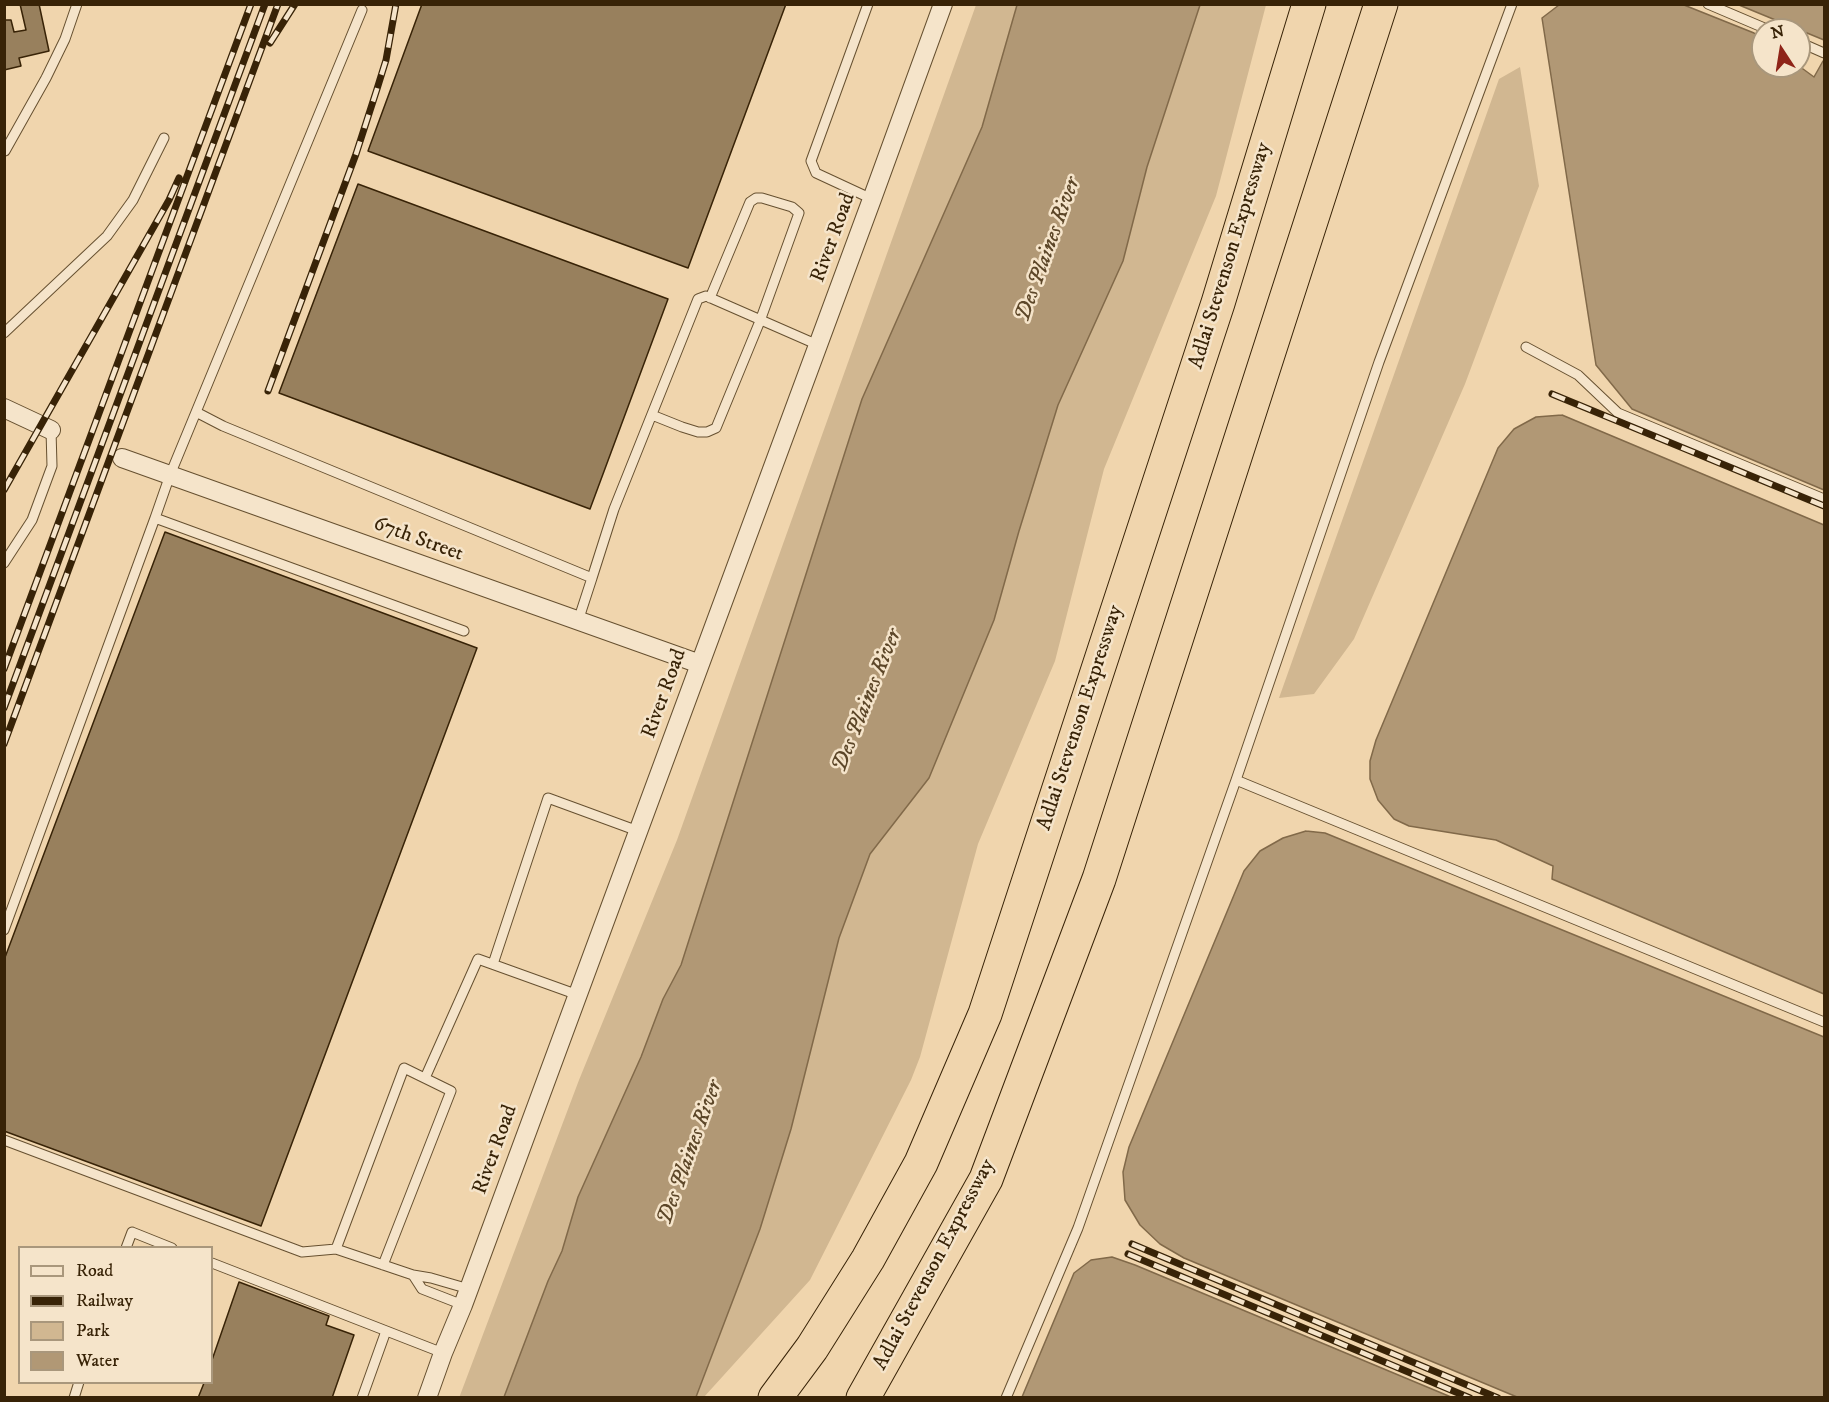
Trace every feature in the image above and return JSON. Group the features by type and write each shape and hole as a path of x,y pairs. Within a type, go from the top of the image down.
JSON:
{"highway":[{"name":"Adlai Stevenson Expressway","path":"775,1398 812,1348 868,1259 921,1163 985,1014 1218,303 1309,4"},
{"name":"Adlai Stevenson Expressway","path":"864,1396 986,1179 1099,879 1381,4"}],"street":[{"name":"River Road","path":"427,1398 943,4"},
{"path":"4,408 51,430"},
{"name":"67th Street","path":"122,458 700,664"}],"lane":[{"path":"5,151 60,49 77,4"},
{"path":"868,4 811,161 816,173 872,199"},
{"path":"1006,1398 1078,1228 1236,780 1379,362 1512,4"},
{"path":"1708,4 1751,22"},
{"path":"4,930 170,475 363,10"},
{"path":"4,333 106,236 133,200 164,138"},
{"path":"652,415 698,432 707,432 716,428 760,321 799,213 792,207 762,198 756,198 750,202 710,298"},
{"path":"578,621 614,509 698,299 706,296 818,345"},
{"path":"1526,347 1578,375 1618,413 1824,499"},
{"path":"196,412 223,426 592,578"},
{"path":"4,563 32,520 52,466 51,430"},
{"path":"154,518 464,630"},
{"path":"1236,780 1824,1022"},
{"path":"493,964 548,798 638,831"},
{"path":"425,1078 478,959 578,995"},
{"path":"336,1250 404,1068 451,1091 383,1265"},
{"path":"4,1140 302,1252 336,1250 413,1275 430,1278 466,1297"},
{"path":"127,1246 132,1232 167,1246"},
{"path":"213,1263 443,1353"},
{"path":"413,1275 422,1289 466,1297"},
{"path":"362,1398 386,1331"}],"green space":[{"path":"976,5 1017,5 982,127 862,399 681,965 663,999 641,1057 578,1197 562,1251 548,1281 504,1397 459,1398 579,1080 677,840"},
{"path":"1200,5 1266,5 1216,196 1104,469 1055,661 978,844 920,1057 911,1080 810,1280 704,1397 696,1398 760,1229 791,1129 839,938 870,854 929,778 994,620 1058,405 1123,261 1147,168"},
{"path":"1520,67 1539,186 1465,384 1354,639 1314,694 1279,698 1499,79"}],"water":[{"name":"Des Plaines River","path":"1017,5 1200,5 1147,167 1123,261 1058,405 994,620 929,778 870,854 839,938 791,1129 760,1229 696,1397 504,1397 548,1281 562,1251 578,1197 641,1057 663,999 681,965 862,399 982,127"},
{"path":"1559,5 1684,5 1751,32 1751,78 1811,78 1811,75 1814,77 1824,62 1824,490 1632,409 1596,365 1542,18"},
{"path":"1739,5 1824,5 1824,40 1811,35 1811,18 1771,18"},
{"path":"1562,415 1824,525 1824,994 1552,879 1553,866 1496,840 1409,826 1394,819 1378,800 1370,779 1370,761 1376,740 1498,448 1514,429 1536,417"},
{"path":"1306,831 1325,833 1824,1037 1824,1397 1517,1397 1184,1258 1160,1244 1140,1225 1125,1200 1123,1172 1129,1147 1244,871 1260,851 1283,838"},
{"path":"1112,1257 1451,1397 1022,1397 1074,1273 1091,1260"}],"building":[{"path":"20,4 39,4 49,51 19,58 21,66 4,70 4,20 11,20 14,32 26,30"},
{"path":"422,4 786,4 688,268 368,151"},
{"path":"358,184 668,299 590,509 279,393"},
{"path":"165,532 477,648 261,1226 4,1131 4,960"},
{"path":"239,1282 329,1316 326,1325 354,1335 332,1398 198,1398 204,1384 213,1384 213,1357"}],"railway":[{"path":"4,669 251,4"},
{"path":"4,708 265,4"},
{"path":"4,744 278,4"},
{"path":"270,43 295,4"},
{"path":"268,391 356,154 386,60 396,4"},
{"path":"4,490 169,200 179,178"},
{"path":"1552,394 1824,506"},
{"path":"1132,1244 1498,1398"},
{"path":"1128,1254 1470,1398"}]}
